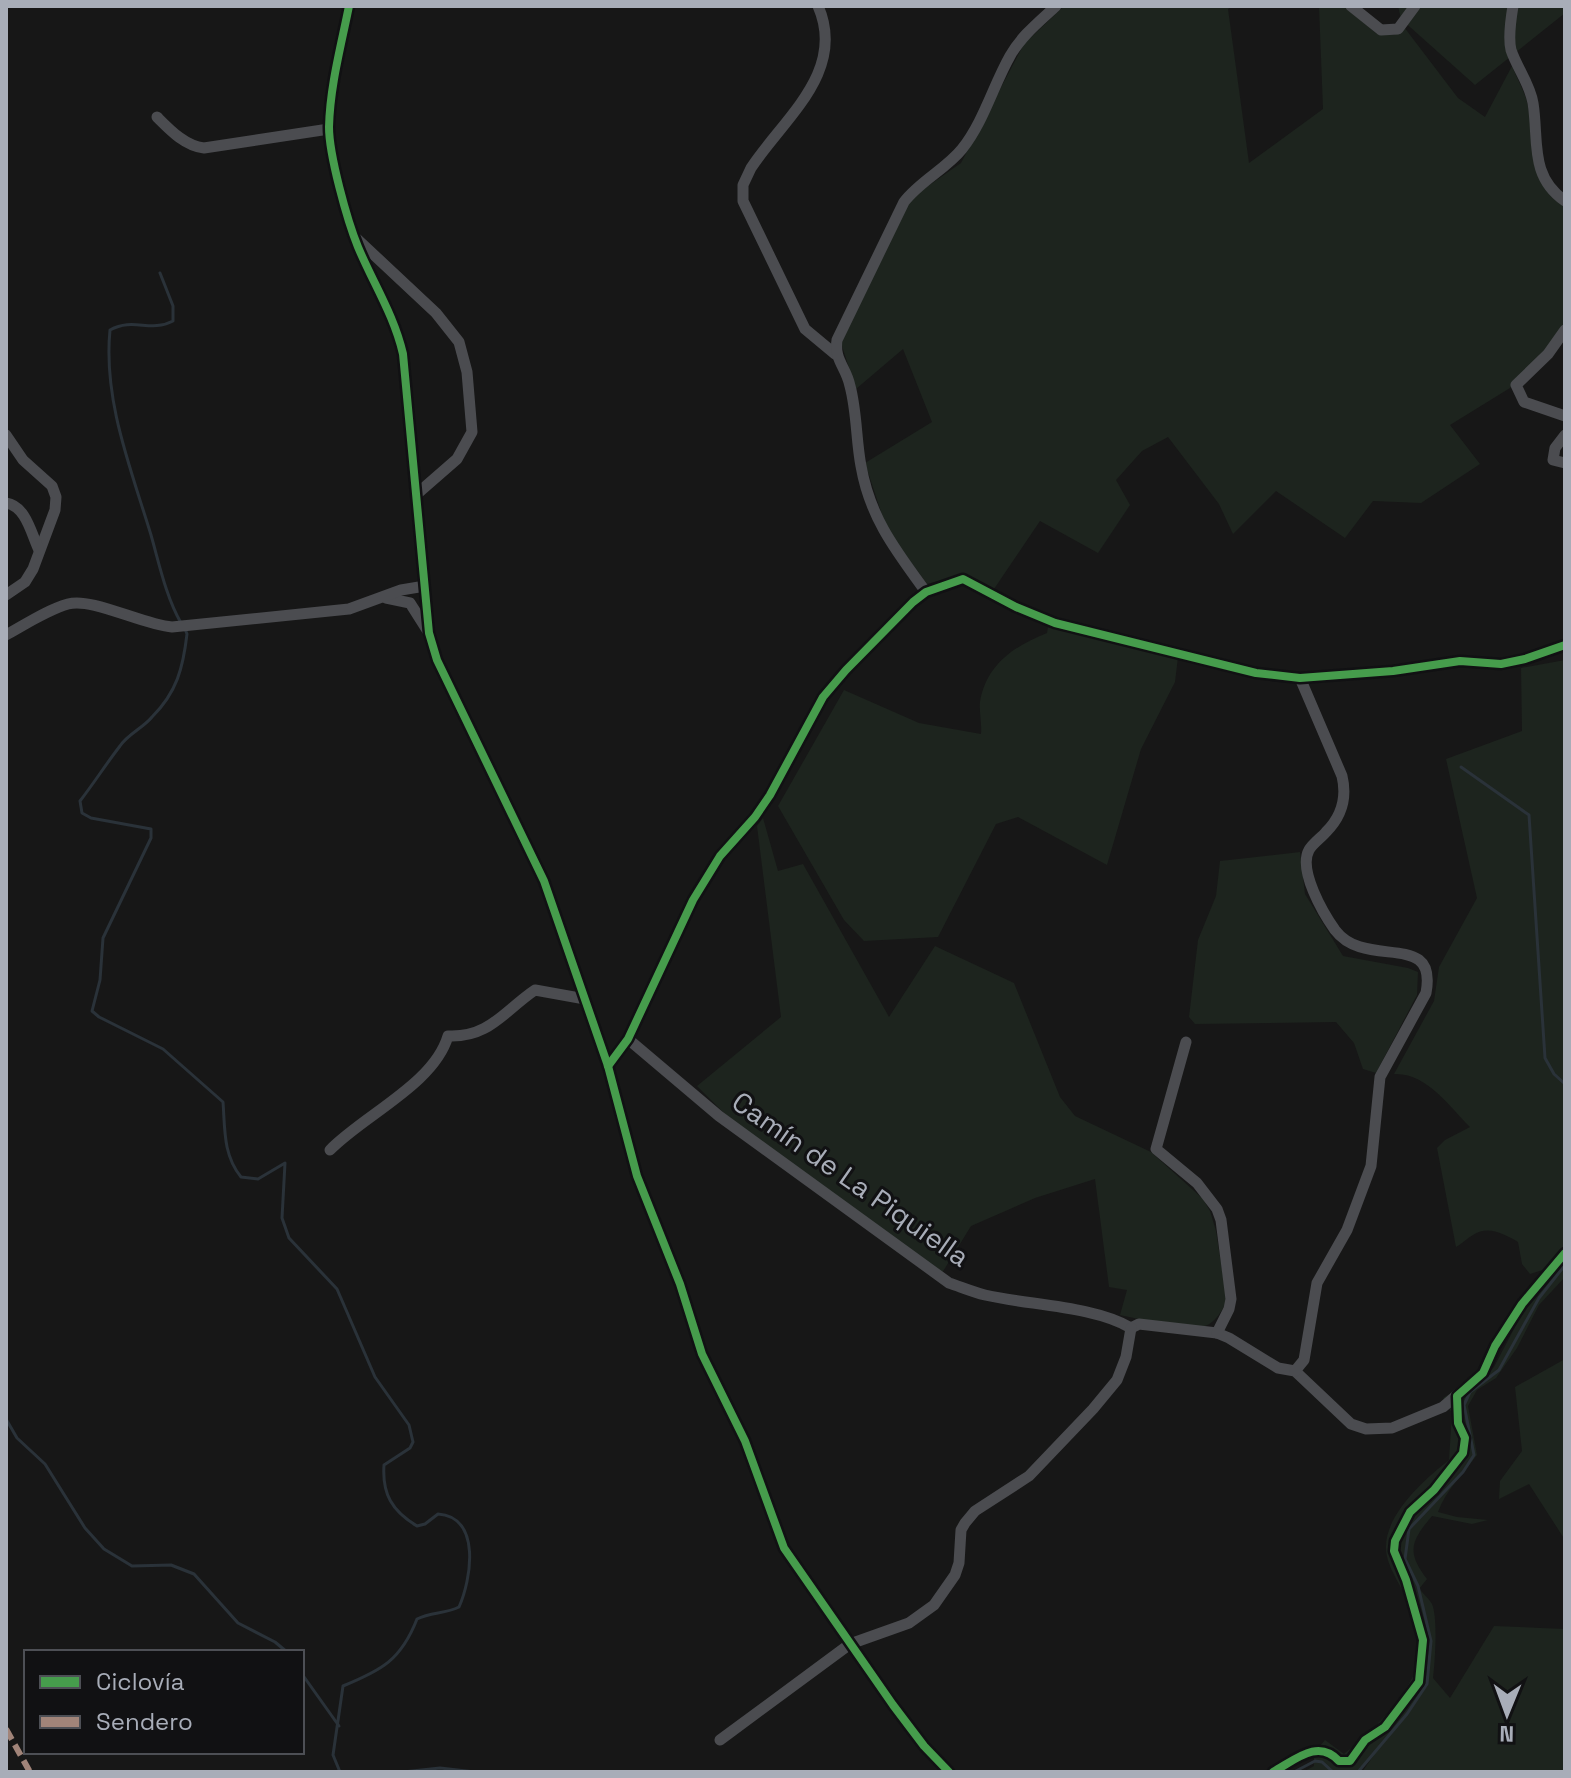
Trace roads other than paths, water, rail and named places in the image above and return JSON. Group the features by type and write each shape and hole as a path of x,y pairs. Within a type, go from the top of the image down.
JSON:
{"street":[{"path":"349,6 332,88 331,152 354,237 398,333 409,396 429,633 437,660 544,881 608,1066 637,1176 680,1284 702,1354 745,1441 784,1548 908,1725 949,1772"},
{"path":"818,6 824,29 824,59 817,79 751,168 743,185 743,201 805,329 835,354 851,387 861,469 883,533 926,592"},
{"path":"835,354 837,340 904,202 916,187 962,150 977,126 1010,56 1020,41 1056,6"},
{"path":"1351,6 1381,30 1398,29 1415,6"},
{"path":"1513,6 1511,49 1533,101 1540,170 1551,191 1565,201"},
{"path":"157,117 173,133 204,148 329,129"},
{"path":"354,237 436,313 459,342 467,372 472,432 457,459 418,493"},
{"path":"1565,330 1548,354 1516,385 1524,402 1565,416"},
{"path":"6,435 23,460 52,486 56,497 55,510 33,569 25,582 6,595"},
{"path":"1565,435 1555,448 1553,460 1565,463"},
{"path":"6,503 22,512 39,550"},
{"path":"608,1066 628,1039 693,900 720,856 770,795 823,697 846,670 926,592 963,579 1055,623 1256,673 1300,678 1393,671 1460,661 1501,664 1565,645"},
{"path":"6,635 53,610 78,602 145,623 172,627 349,609 401,590 426,591"},
{"path":"410,603 426,591"},
{"path":"381,598 410,603 429,633"},
{"path":"1295,1371 1304,1360 1317,1283 1347,1230 1371,1166 1380,1077 1426,993 1429,978 1427,967 1420,958 1349,944 1336,931 1312,886 1306,872 1308,852 1335,822 1345,791 1342,776 1300,678"},
{"path":"330,1150 428,1069 446,1045 448,1036 475,1035 485,1030 535,990 585,999"},
{"name":"Camín de La Piquiella","path":"628,1039 719,1116 949,1283 983,1295 1108,1319 1131,1328 1139,1324 1217,1333 1278,1368 1295,1371 1351,1424 1366,1429 1392,1428 1443,1407 1483,1373"},
{"path":"1186,1042 1156,1149 1210,1198 1221,1220 1231,1299 1217,1333"},
{"path":"720,1740 850,1644 909,1623 934,1605 955,1575 961,1530 965,1523 975,1511 1029,1476 1093,1409 1117,1380 1126,1357 1131,1328"}],"waterway":[{"path":"160,273 173,306 173,321 157,326 127,325 110,330 109,356 115,408 127,460 163,580 181,623"},
{"path":"185,629 187,634 181,669 173,689 161,708 123,742 80,801 82,813 91,818 151,829 151,838 103,938 100,980 92,1011 163,1049 223,1102 228,1151 241,1177 258,1179 285,1163 282,1218 289,1238 337,1289 375,1377 409,1425 413,1442 410,1448 384,1465 390,1501 417,1526 438,1514 452,1518 462,1526 470,1552 467,1582 459,1607 417,1619 404,1645 389,1662 343,1686 333,1755 340,1772"},
{"path":"1461,767 1529,815 1545,1058 1554,1074 1565,1084"},
{"path":"1358,1772 1407,1714 1427,1684 1431,1641 1418,1586 1405,1559 1409,1529 1463,1472 1474,1455 1464,1405 1470,1392 1499,1370 1539,1298 1565,1265"},
{"path":"6,1419 17,1438 45,1464 85,1528 104,1549 132,1566 171,1565 194,1574 238,1623 285,1650"},
{"path":"304,1677 339,1726"},
{"path":"1294,1772 1315,1761 1322,1762 1333,1772"},
{"path":"403,1772 440,1768 475,1772"}]}
